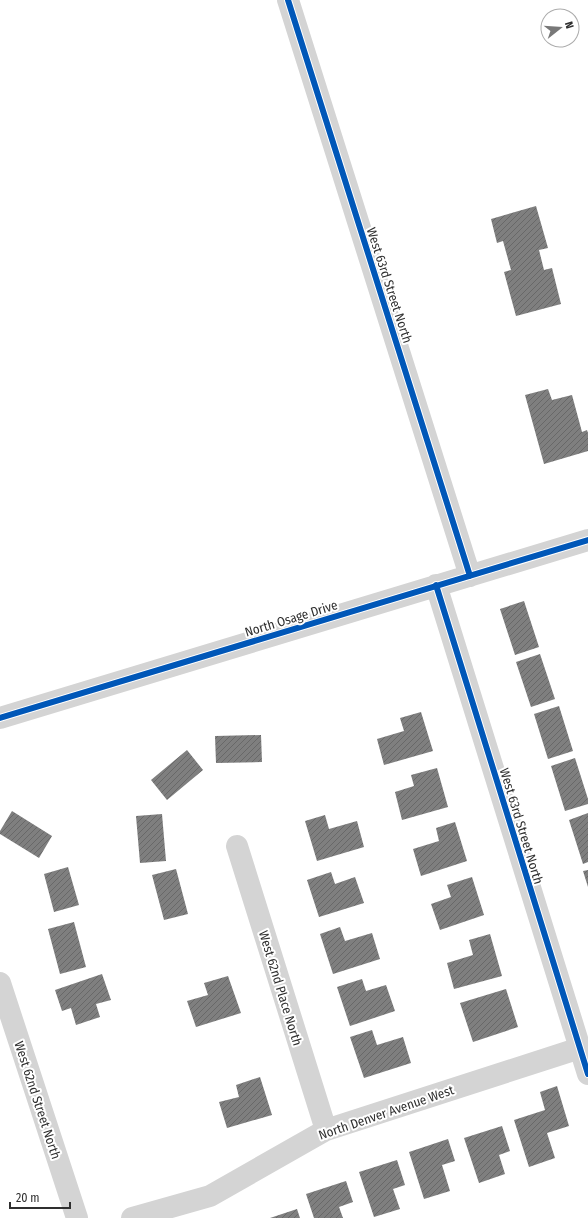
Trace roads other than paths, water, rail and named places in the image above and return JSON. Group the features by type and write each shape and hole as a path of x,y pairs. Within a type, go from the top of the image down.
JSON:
{"street":[{"name":"West 63rd Street North","path":"288,0 470,576"},
{"name":"North Osage Drive","path":"0,718 588,540"},
{"name":"West 63rd Street North","path":"436,585 588,1074"},
{"name":"West 62nd Place North","path":"237,846 326,1130"},
{"name":"West 62nd Street North","path":"0,983 77,1218"},
{"name":"North Denver Avenue West","path":"132,1218 210,1196 326,1130 580,1048"}]}
